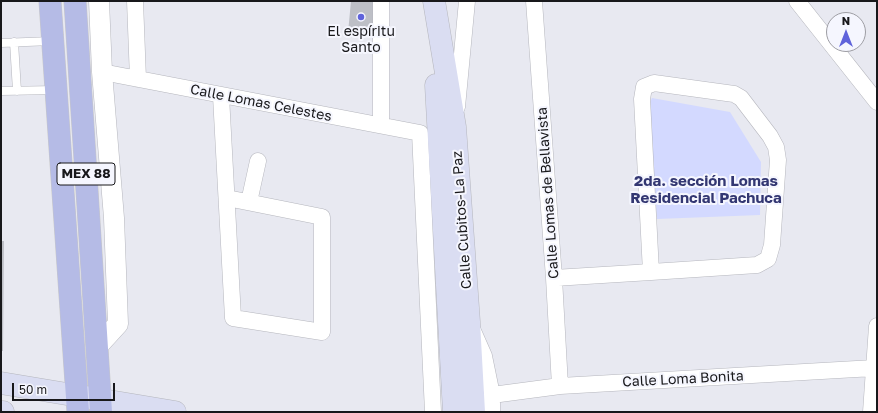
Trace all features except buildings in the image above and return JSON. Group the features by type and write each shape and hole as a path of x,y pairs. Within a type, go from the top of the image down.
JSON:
{"main road":[{"name":"MEX 88","path":"50,1 78,403"},
{"name":"MEX 88","path":"75,1 101,405"},
{"name":"Calle Cubitos-La Paz","path":"434,1 455,127 474,412"},
{"name":"Calle Cubitos-La Paz","path":"438,30 436,72 454,412"},
{"path":"1,384 78,403 175,412"}],"street":[{"path":"97,347 118,324 114,218 102,72 99,1"},
{"path":"135,1 138,80"},
{"path":"381,1 381,126"},
{"path":"455,127 467,1"},
{"name":"Calle Lomas de Bellavista","path":"534,1 554,278 560,386"},
{"path":"796,1 877,102"},
{"name":"Calle Lomas Celestes","path":"102,72 420,134 433,412"},
{"path":"554,278 651,272 757,265 768,259 772,245 778,160 776,147 770,136 741,98 734,94 654,83 644,87 642,99 651,272"},
{"path":"222,96 227,198 233,318 322,332 322,216 227,198"},
{"path":"249,202 258,161"},
{"path":"469,322 484,356 492,395 492,412"},
{"path":"871,412 877,326"},
{"name":"Calle Loma Bonita","path":"492,395 560,386 874,368"}],"lane":[{"path":"1,43 53,41"},
{"path":"14,42 17,91"},
{"path":"1,91 56,90"}],"shaded area":[{"path":"652,98 730,112 761,162 760,215 657,219 649,104"}],"place":[{"name":"El espíritu Santo","path":"361,17"}],"district":[{"name":"2da. sección Lomas Residencial Pachuca","path":"706,190"}]}
